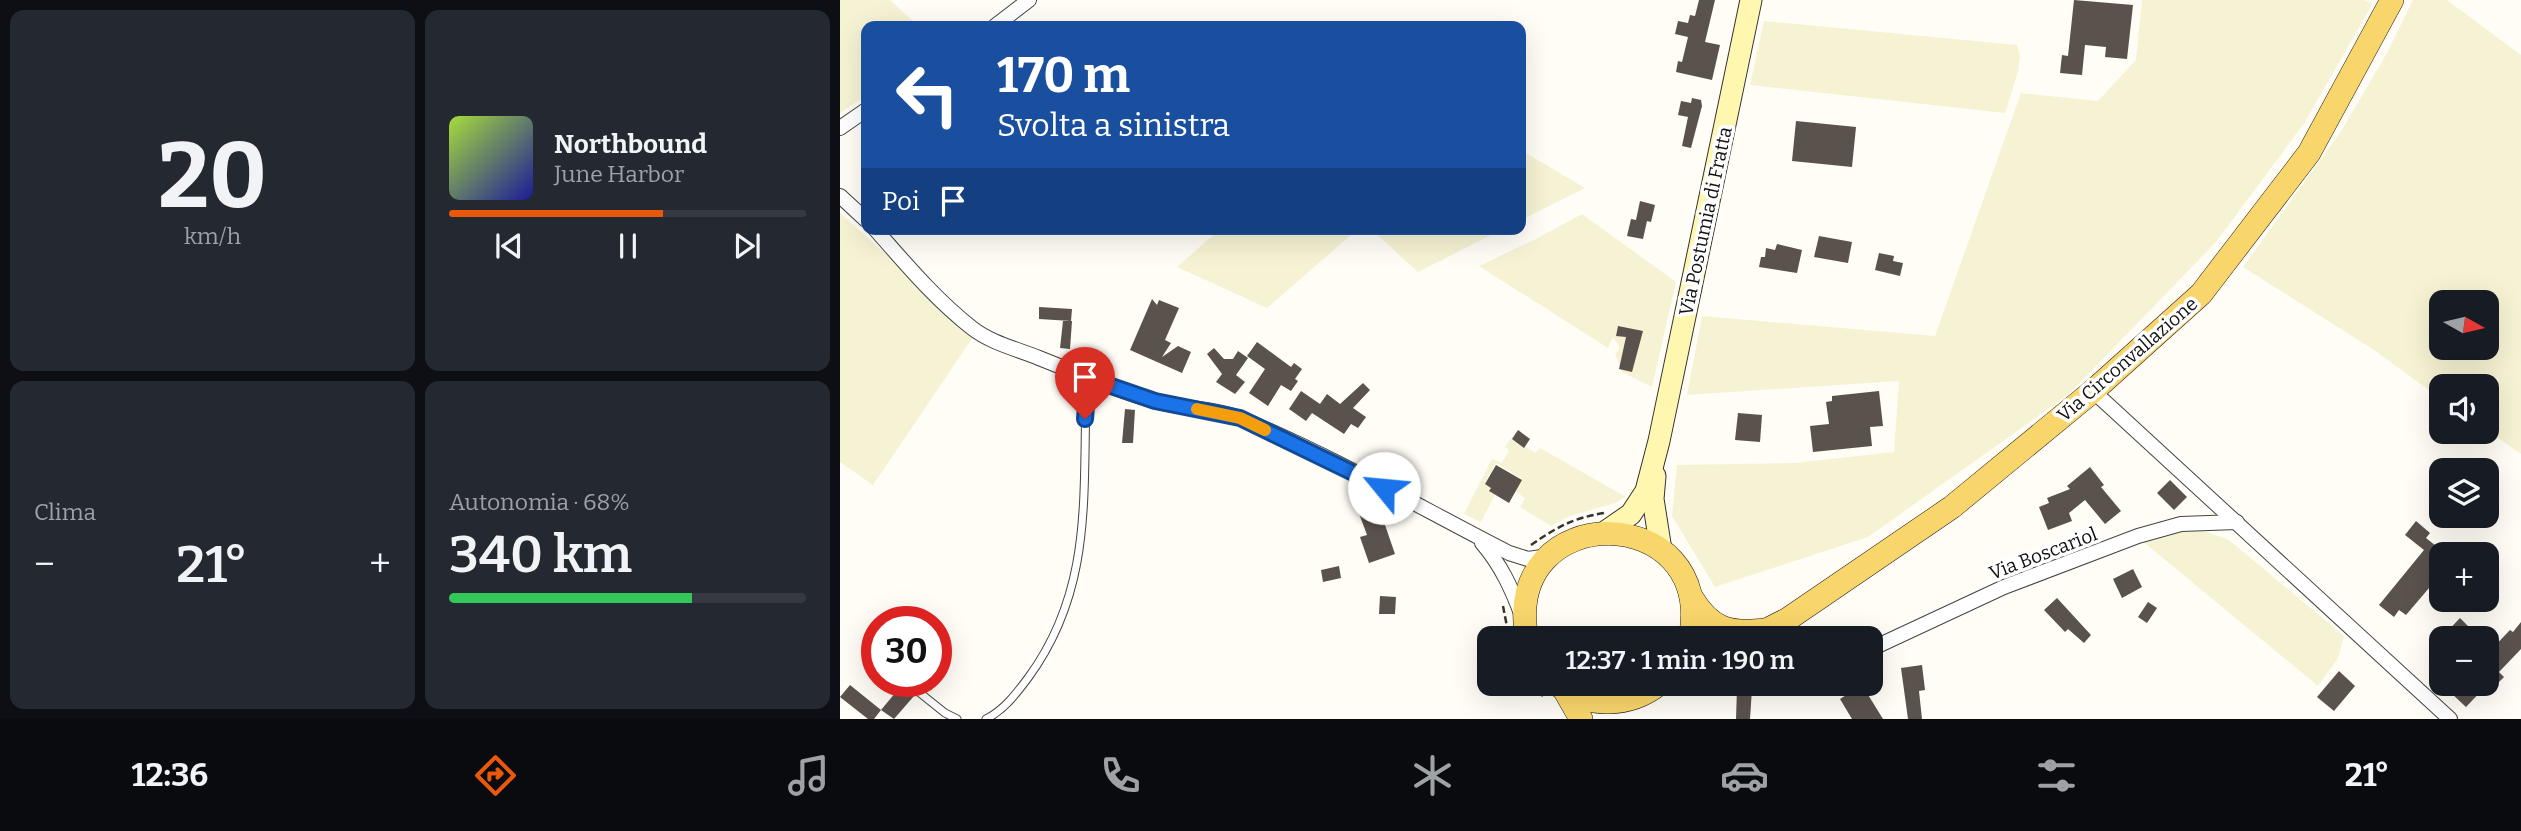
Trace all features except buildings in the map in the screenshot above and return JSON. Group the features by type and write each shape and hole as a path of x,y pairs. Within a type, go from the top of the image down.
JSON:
{"main road":[{"name":"Via Postumia di Fratta","path":"1608,521 1631,514 1646,491 1751,0"},
{"name":"Via Circonvallazione","path":"1771,626 1952,507 2093,391 2201,293 2309,153 2392,0"},
{"name":"Via Postumia di Fratta","path":"1658,441 1653,499 1661,550"},
{"path":"1525,626 1526,596 1535,575 1549,556 1565,543 1608,521 1625,533 1661,550"},
{"name":"Via Circonvallazione","path":"1661,550 1680,572 1703,616 1718,626"},
{"path":"1691,597 1692,626"},
{"path":"1566,696 1581,719"},
{"path":"1581,696 1619,710 1642,696"}],"street":[{"path":"1002,21 1029,0"},
{"path":"840,128 861,113"},
{"path":"840,196 861,215"},
{"path":"881,235 973,329 1019,352 1155,401 1240,418 1338,464 1508,554 1528,559 1549,556"},
{"path":"2093,391 2450,719"},
{"name":"Via Boscariol","path":"1883,643 2004,587 2138,536 2181,524 2237,522"},
{"path":"1476,536 1496,559 1512,588 1524,626"}],"lane":[{"path":"986,719 1013,699 1037,666 1054,637 1068,601 1082,542 1088,378"},
{"path":"924,697 957,719"}],"path":[{"path":"1523,547 1533,545 1552,529 1582,516 1608,521"}],"shaded area":[{"path":"840,0 890,0 913,21 861,21 861,99 840,113"},
{"path":"2142,0 2364,0 2373,3 2305,122 2216,242 2069,394 1868,537 1715,587 1672,516 1677,465 1795,463 1894,452 1899,381 1687,395 1702,316 1935,336 2021,93 2098,101 2136,60"},
{"path":"2413,0 2447,0 2521,55 2521,454 2499,438 2499,374 2429,374 2429,390 2374,350 2243,267 2340,133 2387,53"},
{"path":"1764,21 2017,45 2020,56 2018,72 2005,113 1750,85"},
{"path":"1526,153 1585,188 1526,218"},
{"path":"840,213 861,232 861,235 865,235 975,334 873,485 840,462"},
{"path":"1582,214 1676,282 1652,387 1622,372 1615,354 1620,348 1613,337 1608,348 1479,266"},
{"path":"1213,235 1351,235 1267,308 1177,267"},
{"path":"1378,235 1491,235 1418,272"},
{"path":"1512,437 1535,453 1540,448 1626,497 1615,503 1570,516 1551,526 1520,507 1525,498 1515,491 1522,479 1496,463 1485,482 1496,493 1481,522 1464,514 1492,459 1502,463 1509,450 1505,447"},
{"path":"2196,528 2229,540 2344,636 2338,658 2318,686 2141,540"}],"slow traffic":[{"path":"1197,409 1240,418 1265,430"}],"route":[{"path":"1085,419 1088,378 1155,401 1240,418 1384,488"}]}
